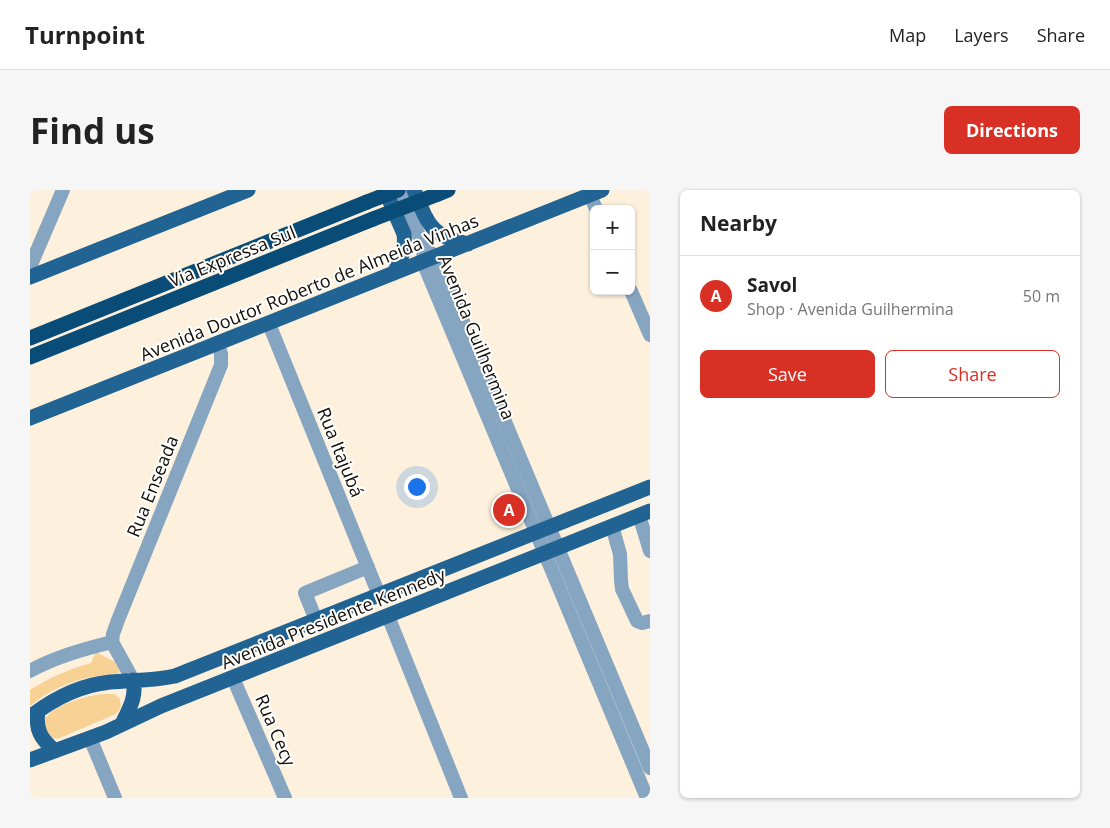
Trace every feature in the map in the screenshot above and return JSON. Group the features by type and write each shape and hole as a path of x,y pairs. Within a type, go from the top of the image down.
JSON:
{"highway":[{"name":"Via Expressa Sul","path":"30,338 399,190"},
{"name":"Via Expressa Sul","path":"30,357 443,192"}],"main road":[{"path":"385,190 404,234 403,254 394,273"},
{"path":"414,190 426,220 436,231 443,237 468,244"},
{"path":"30,278 244,191"},
{"name":"Avenida Doutor Roberto de Almeida Vinhas","path":"30,418 269,324 394,273 428,256 468,244 596,198"},
{"name":"Avenida Presidente Kennedy","path":"34,714 63,696 107,682 158,680 175,676 650,486"},
{"name":"Avenida Presidente Kennedy","path":"30,760 90,738 125,718 233,678 644,513"},
{"path":"125,718 135,694 133,680"},
{"path":"107,682 115,686 124,696 125,718"},
{"path":"34,714 38,733 45,743 55,751"}],"street":[{"path":"30,268 63,190"},
{"name":"Avenida Guilhermina","path":"399,190 551,551 650,768"},
{"path":"633,295 650,336"},
{"name":"Rua Itajubá","path":"269,324 379,595"},
{"name":"Rua Enseada","path":"112,642 118,620 221,364 218,344"},
{"path":"644,513 650,551"},
{"path":"612,526 620,554 622,589 638,621 642,623 650,621"},
{"name":"Avenida Guilhermina","path":"551,551 647,798"},
{"path":"316,620 305,593 368,567"},
{"path":"388,616 462,798"},
{"path":"30,671 84,649 112,642 133,680"},
{"name":"Rua Cecy","path":"233,678 284,798"},
{"path":"90,738 115,798"}],"shaded area":[{"path":"96,652 115,662 120,672 118,674 94,676 71,682 50,692 30,706 30,690 59,674 91,663"},
{"path":"103,694 114,694 120,699 121,707 116,714 62,737 56,739 50,737 42,723 53,711 69,702"}],"place":[{"name":"Savol","path":"509,510"}]}
